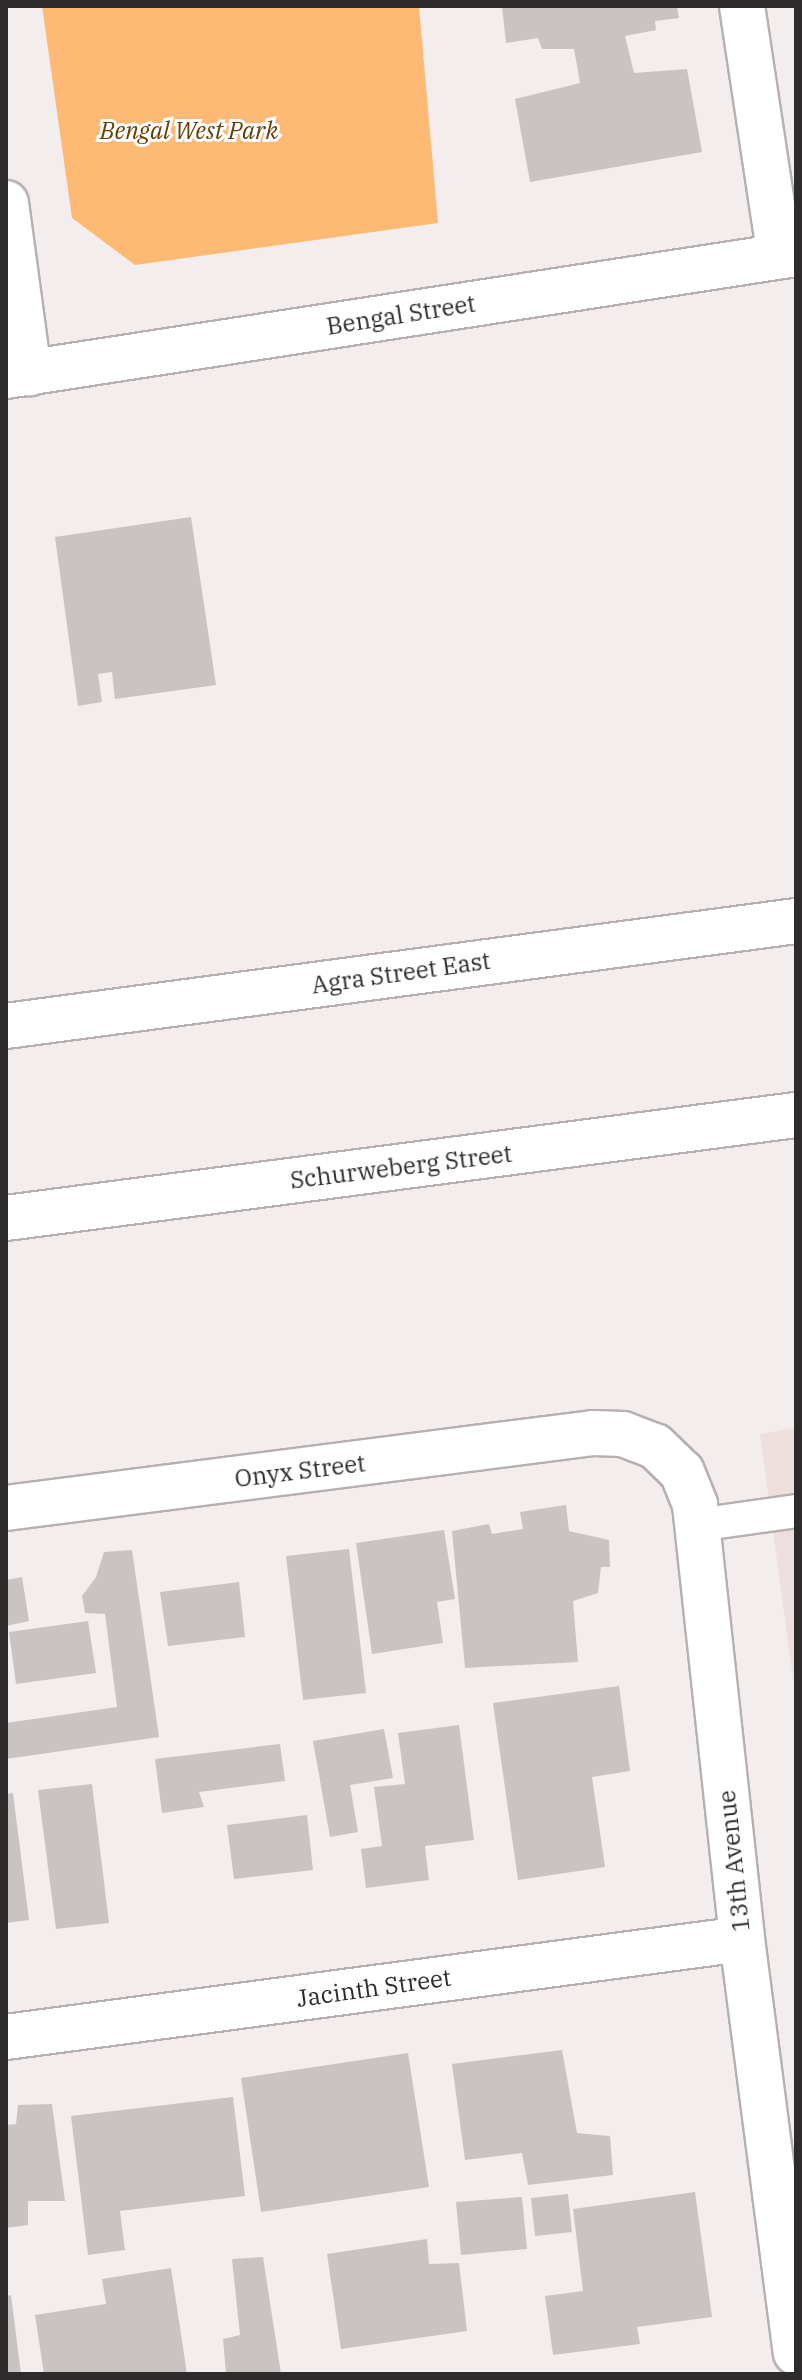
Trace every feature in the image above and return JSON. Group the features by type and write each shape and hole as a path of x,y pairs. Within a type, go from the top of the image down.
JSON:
{"street":[{"path":"742,6 788,255"},
{"path":"6,203 17,375"},
{"name":"Bengal Street","path":"17,375 788,255"},
{"name":"Agra Street East","path":"6,1026 796,921"},
{"name":"Schurweberg Street","path":"6,1218 796,1115"},
{"name":"Onyx Street","path":"6,1508 593,1433"},
{"name":"13th Avenue","path":"593,1433 623,1434 655,1446 682,1472 695,1505 742,1939 796,2352"},
{"name":"Jacinth Street","path":"6,2037 742,1939"}],"lane":[{"path":"697,1525 796,1511"}],"shaded area":[{"path":"796,1428 796,1701 760,1434"}],"green space":[{"name":"Bengal West Park","path":"42,6 419,6 438,223 135,265 72,218"}],"building":[{"path":"502,6 677,6 679,18 655,21 656,30 625,36 634,73 687,69 702,152 530,182 515,99 580,83 574,49 542,49 538,38 506,43"},
{"path":"191,517 216,685 115,699 112,672 98,674 102,702 78,706 55,537"},
{"path":"566,1505 569,1531 609,1540 610,1567 601,1567 598,1593 573,1601 578,1662 465,1668 452,1531 489,1524 492,1534 523,1529 520,1512"},
{"path":"444,1530 455,1599 437,1602 443,1643 372,1654 356,1543"},
{"path":"349,1549 366,1693 303,1700 286,1556"},
{"path":"132,1550 159,1737 6,1759 6,1723 117,1707 105,1614 85,1613 82,1596 96,1577 104,1552"},
{"path":"22,1577 29,1621 6,1626 6,1580"},
{"path":"239,1582 245,1637 168,1646 160,1592"},
{"path":"88,1621 96,1673 16,1684 9,1632"},
{"path":"619,1686 630,1771 592,1777 605,1867 518,1880 493,1703"},
{"path":"459,1725 474,1840 425,1846 429,1880 366,1888 361,1849 382,1846 374,1787 405,1784 398,1733"},
{"path":"384,1729 393,1778 350,1785 358,1832 330,1837 313,1741"},
{"path":"280,1744 285,1781 199,1792 204,1807 162,1813 155,1759"},
{"path":"92,1784 109,1923 56,1929 38,1790"},
{"path":"13,1793 29,1920 6,1923 6,1794"},
{"path":"307,1815 313,1870 234,1879 227,1825"},
{"path":"562,2050 577,2133 610,2136 613,2175 528,2185 522,2153 465,2160 452,2064"},
{"path":"408,2053 429,2187 261,2212 241,2078"},
{"path":"233,2097 245,2196 120,2211 125,2250 88,2255 71,2116"},
{"path":"52,2104 65,2201 28,2201 28,2225 6,2228 6,2125 16,2124 18,2105"},
{"path":"695,2192 712,2317 637,2327 640,2344 553,2355 545,2296 583,2291 573,2209"},
{"path":"568,2194 572,2232 535,2236 531,2198"},
{"path":"522,2197 527,2249 461,2255 456,2202"},
{"path":"427,2239 429,2264 459,2263 467,2331 341,2349 327,2254"},
{"path":"263,2257 281,2374 226,2374 223,2339 240,2335 232,2259"},
{"path":"171,2268 187,2374 44,2374 35,2315 106,2304 102,2279"},
{"path":"11,2295 21,2374 6,2374 6,2296"}]}
